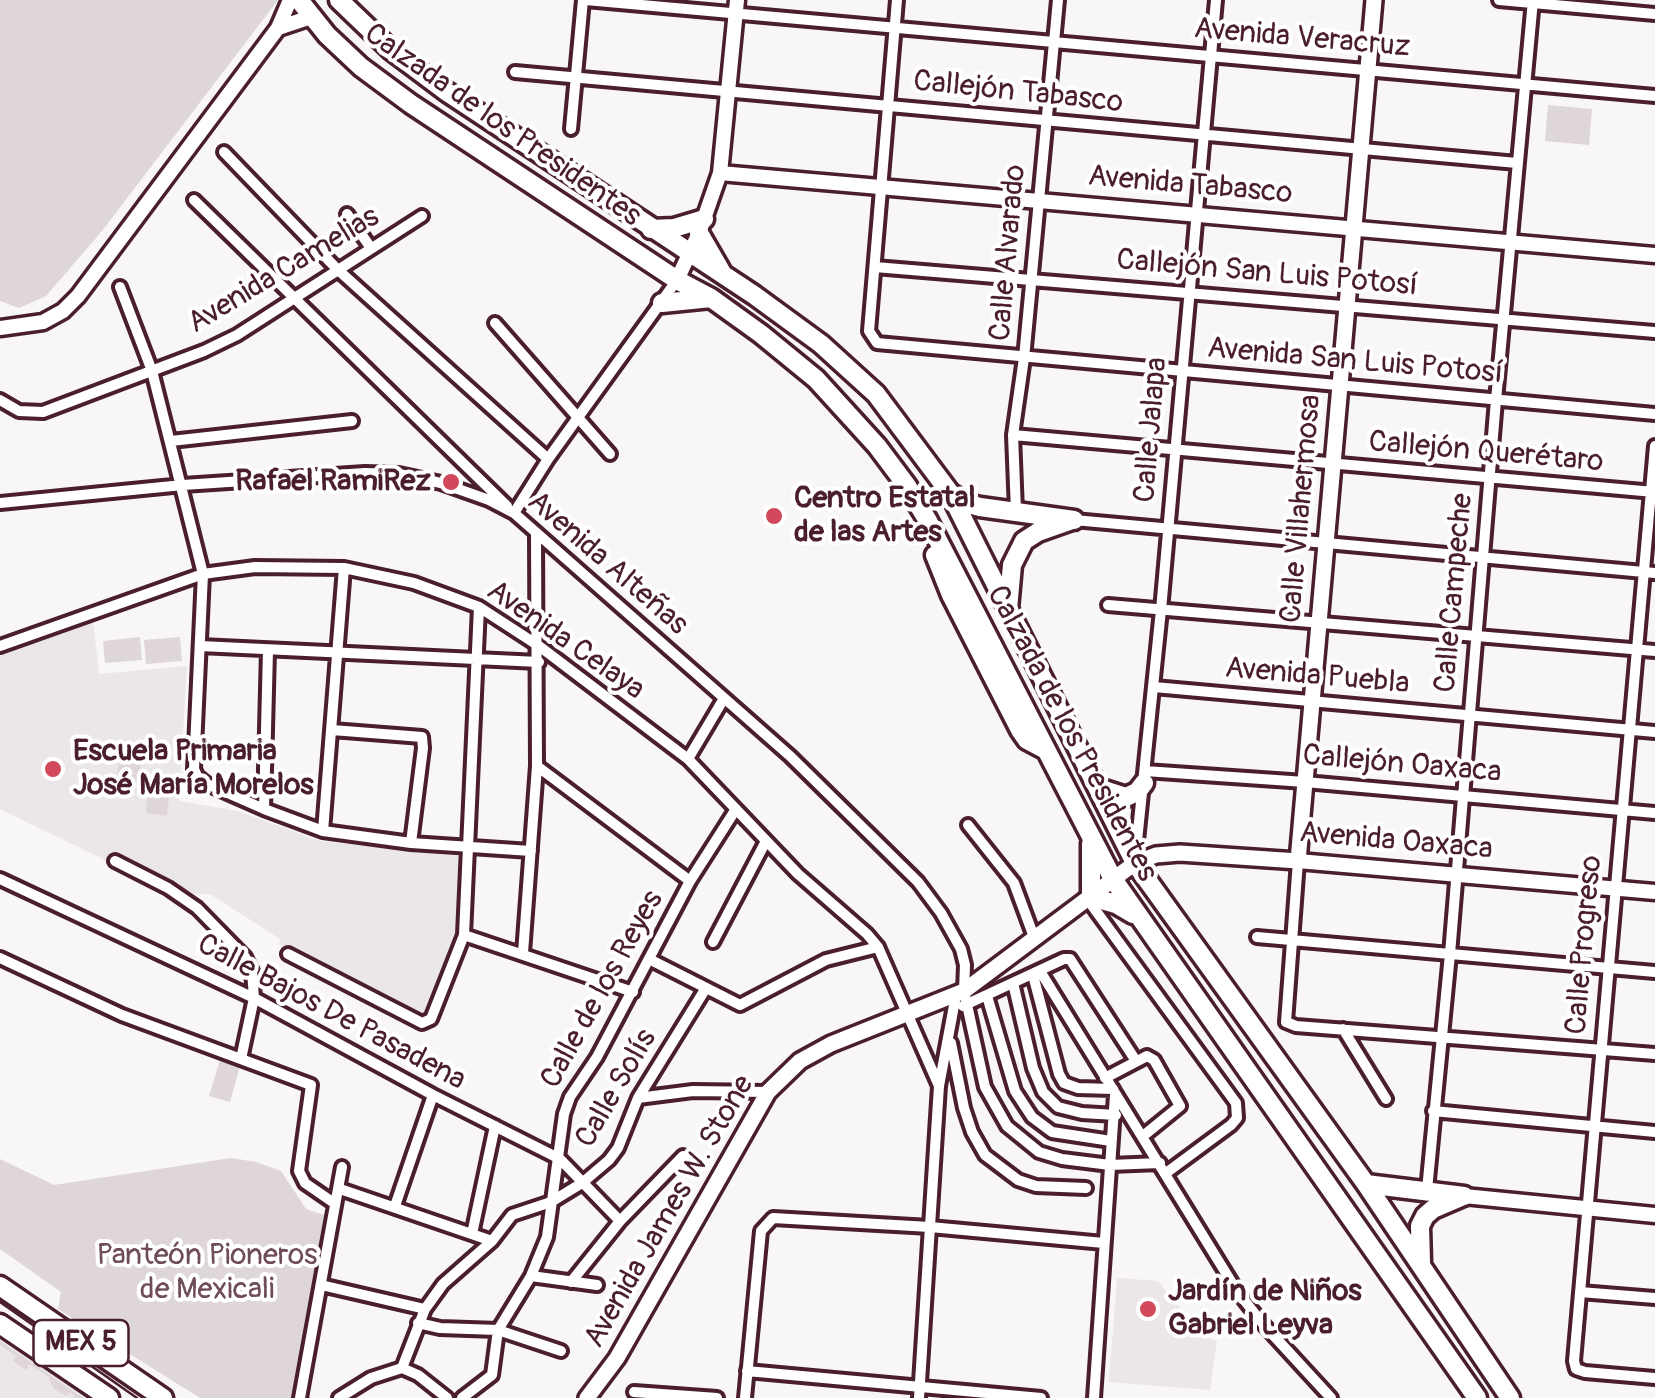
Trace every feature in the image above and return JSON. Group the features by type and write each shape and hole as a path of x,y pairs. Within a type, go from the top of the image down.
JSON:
{"main road":[{"name":"Calzada de los Presidentes","path":"299,0 361,67 677,280 711,298 816,379 877,446 928,521 1113,878 1477,1398"},
{"name":"Calzada de los Presidentes","path":"340,0 391,50 448,92 724,276 820,344 876,394 950,493 1134,863 1421,1262 1510,1398"},
{"name":"Calle Villahermosa","path":"1298,861 1374,0"},
{"path":"651,228 702,226 724,276"},
{"path":"662,303 711,298"},
{"path":"950,493 966,503 1074,520"},
{"path":"1008,610 1012,565 1024,541 1074,520"},
{"path":"1098,788 1126,797 1137,792 1144,777"},
{"path":"1091,837 1090,898 1116,904 1138,916"},
{"name":"Avenida Oaxaca","path":"1134,863 1180,852 1298,861"},
{"name":"Avenida James W. Stone","path":"587,1398 617,1358 768,1092 800,1061 831,1044 907,1012 960,1000 1034,937 1134,863"},
{"path":"1366,1184 1464,1196"},
{"path":"1421,1262 1420,1226 1424,1216 1464,1196"},
{"name":"MEX 5","path":"0,1286 163,1398"},
{"name":"MEX 5","path":"0,1324 109,1398"}],"street":[{"path":"0,328 43,322 63,311 78,296 278,28 290,0"},
{"path":"571,129 585,0"},
{"name":"Avenida Veracruz","path":"585,0 736,6 1054,42 1655,96"},
{"path":"875,267 897,0"},
{"name":"Calle Alvarado","path":"1016,512 1013,435 1024,358 1058,0"},
{"name":"Calle Jalapa","path":"1134,863 1169,530 1216,0"},
{"path":"1498,0 1655,14"},
{"name":"Calle Campeche","path":"1426,1190 1533,2"},
{"path":"194,200 514,513 548,459 662,303 690,254 720,173 736,6"},
{"path":"278,28 311,17"},
{"name":"Callejón Tabasco","path":"515,72 1517,164"},
{"path":"224,152 337,269 548,459"},
{"name":"Avenida Tabasco","path":"720,173 1655,255"},
{"path":"347,214 371,248"},
{"name":"Avenida Camelias","path":"0,400 19,412 43,412 237,335 422,216"},
{"name":"Callejón San Luis Potosí","path":"875,267 1655,332"},
{"name":"Avenida San Luis Potosí","path":"875,267 870,331 873,340 886,346 1655,414"},
{"path":"120,287 152,371 203,574 194,768 200,780 323,831 411,843 531,851"},
{"path":"495,323 610,454"},
{"path":"171,441 352,421"},
{"name":"Callejón Querétaro","path":"1013,435 1653,492"},
{"name":"Calle Progreso","path":"1655,446 1649,572 1636,650 1574,1361 1576,1369 1585,1372 1655,1378"},
{"name":"Avenida Alteñas","path":"0,503 366,473 399,474 441,483 489,500 514,513 790,756 918,882 961,949 965,964 960,1000"},
{"path":"1074,520 1649,572"},
{"path":"523,952 537,766 536,534"},
{"name":"Avenida Celaya","path":"0,646 203,574 255,567 344,568 414,582 479,607 539,646 688,760 766,841 878,947 939,1086"},
{"path":"323,831 344,568"},
{"path":"1108,605 1655,651"},
{"path":"288,954 422,1023 431,1019 464,935 479,607"},
{"path":"200,646 539,662"},
{"path":"264,809 268,650"},
{"name":"Avenida Puebla","path":"1154,687 1655,732"},
{"path":"688,760 723,700"},
{"path":"332,730 422,737 411,843"},
{"path":"537,766 690,882"},
{"name":"Callejón Oaxaca","path":"1144,777 1306,782 1655,814"},
{"name":"Calle de los Reyes","path":"462,1398 492,1375 498,1330 531,1276 547,1236 564,1114 570,1097 633,992 690,882 736,809"},
{"path":"968,824 1014,883 1034,937"},
{"path":"713,942 766,841"},
{"path":"115,861 198,908 236,944 252,971 254,998 241,1059"},
{"name":"Avenida Oaxaca","path":"1298,861 1655,892"},
{"name":"Calle Villahermosa","path":"1298,861 1286,1022 1343,1029"},
{"name":"Calle Bajos De Pasadena","path":"0,879 254,998 560,1159 620,1220"},
{"path":"960,1000 985,1087 1007,1126 1039,1152 1084,1164 1163,1168 1232,1125 1237,1118 1236,1103 1090,898"},
{"path":"464,935 633,992"},
{"path":"1257,938 1655,972"},
{"path":"649,959 740,1005 826,960 878,947"},
{"path":"0,958 122,1015 311,1085 299,1171 305,1183 334,1204"},
{"path":"960,1000 987,996 1066,958 1073,962 1136,1061"},
{"path":"1036,973 1163,1168 1237,1291 1262,1324 1332,1398"},
{"path":"1036,973 1064,1083 1114,1091"},
{"path":"1013,984 1033,1068 1043,1092 1058,1107 1112,1116 1126,1111"},
{"name":"Calle Solís","path":"402,1368 424,1309 444,1284 492,1241 512,1215 551,1202 582,1183 618,1148 638,1098 706,988"},
{"path":"987,996 1015,1091 1032,1116 1052,1132 1110,1140"},
{"path":"920,1393 939,1086 960,1000"},
{"path":"1343,1029 1655,1054"},
{"path":"1343,1029 1386,1099"},
{"path":"950,1037 964,1108 985,1155 1018,1180 1036,1186 1086,1188"},
{"path":"1105,1078 1149,1056 1180,1105 1142,1136"},
{"path":"638,1098 693,1091 768,1092"},
{"path":"1094,1398 1114,1091"},
{"path":"395,1206 433,1095"},
{"path":"1433,1111 1655,1132"},
{"path":"472,1234 495,1126"},
{"path":"571,1282 620,1220 683,1156"},
{"path":"300,1398 342,1167"},
{"path":"340,1190 492,1241"},
{"path":"1464,1196 1655,1214"},
{"path":"745,1398 761,1231 773,1218 1104,1243"},
{"path":"531,1276 597,1284"},
{"path":"321,1284 424,1309"},
{"path":"1580,1292 1655,1298"},
{"path":"418,1323 440,1328 498,1330 561,1351"},
{"path":"339,1398 370,1378 402,1368 448,1398"},
{"path":"747,1371 920,1393 1041,1398"},
{"path":"634,1392 716,1398"}],"shaded area":[{"path":"93,620 99,674 187,666 179,801 238,811 320,841 461,856 457,931 424,1020 279,944 280,939 210,894 192,894 115,855 111,863 0,809 0,656"},
{"name":"Jardín de Niños Gabriel Leyva","path":"1117,1278 1158,1281 1203,1336 1217,1341 1210,1390 1109,1382"},
{"path":"0,1334 81,1392 89,1398 0,1398"}],"green space":[{"path":"0,0 278,0 102,231 46,296 19,308 0,301"},
{"path":"1548,105 1592,109 1589,145 1545,141"},
{"path":"140,637 142,660 105,663 103,641"},
{"path":"180,637 182,661 146,664 144,640"},
{"path":"122,740 144,742 139,782 117,779"},
{"path":"150,776 171,778 167,816 146,813"},
{"path":"220,1060 240,1066 230,1102 209,1096"},
{"name":"Panteón Pioneros de Mexicali","path":"231,1158 281,1171 306,1209 324,1215 298,1398 200,1398 58,1309 61,1292 0,1249 0,1159 54,1185"},
{"path":"0,1341 83,1398 70,1392 66,1396 53,1388 49,1377 29,1364 26,1370 13,1361 16,1356"}],"railway":[{"path":"0,1302 137,1398"}],"place":[{"name":"Rafael RamiRez","path":"451,482"},
{"name":"Centro Estatal de las Artes","path":"774,516"},
{"name":"Escuela Primaria José María Morelos","path":"53,769"},
{"name":"Jardín de Niños Gabriel Leyva","path":"1148,1309"}]}
